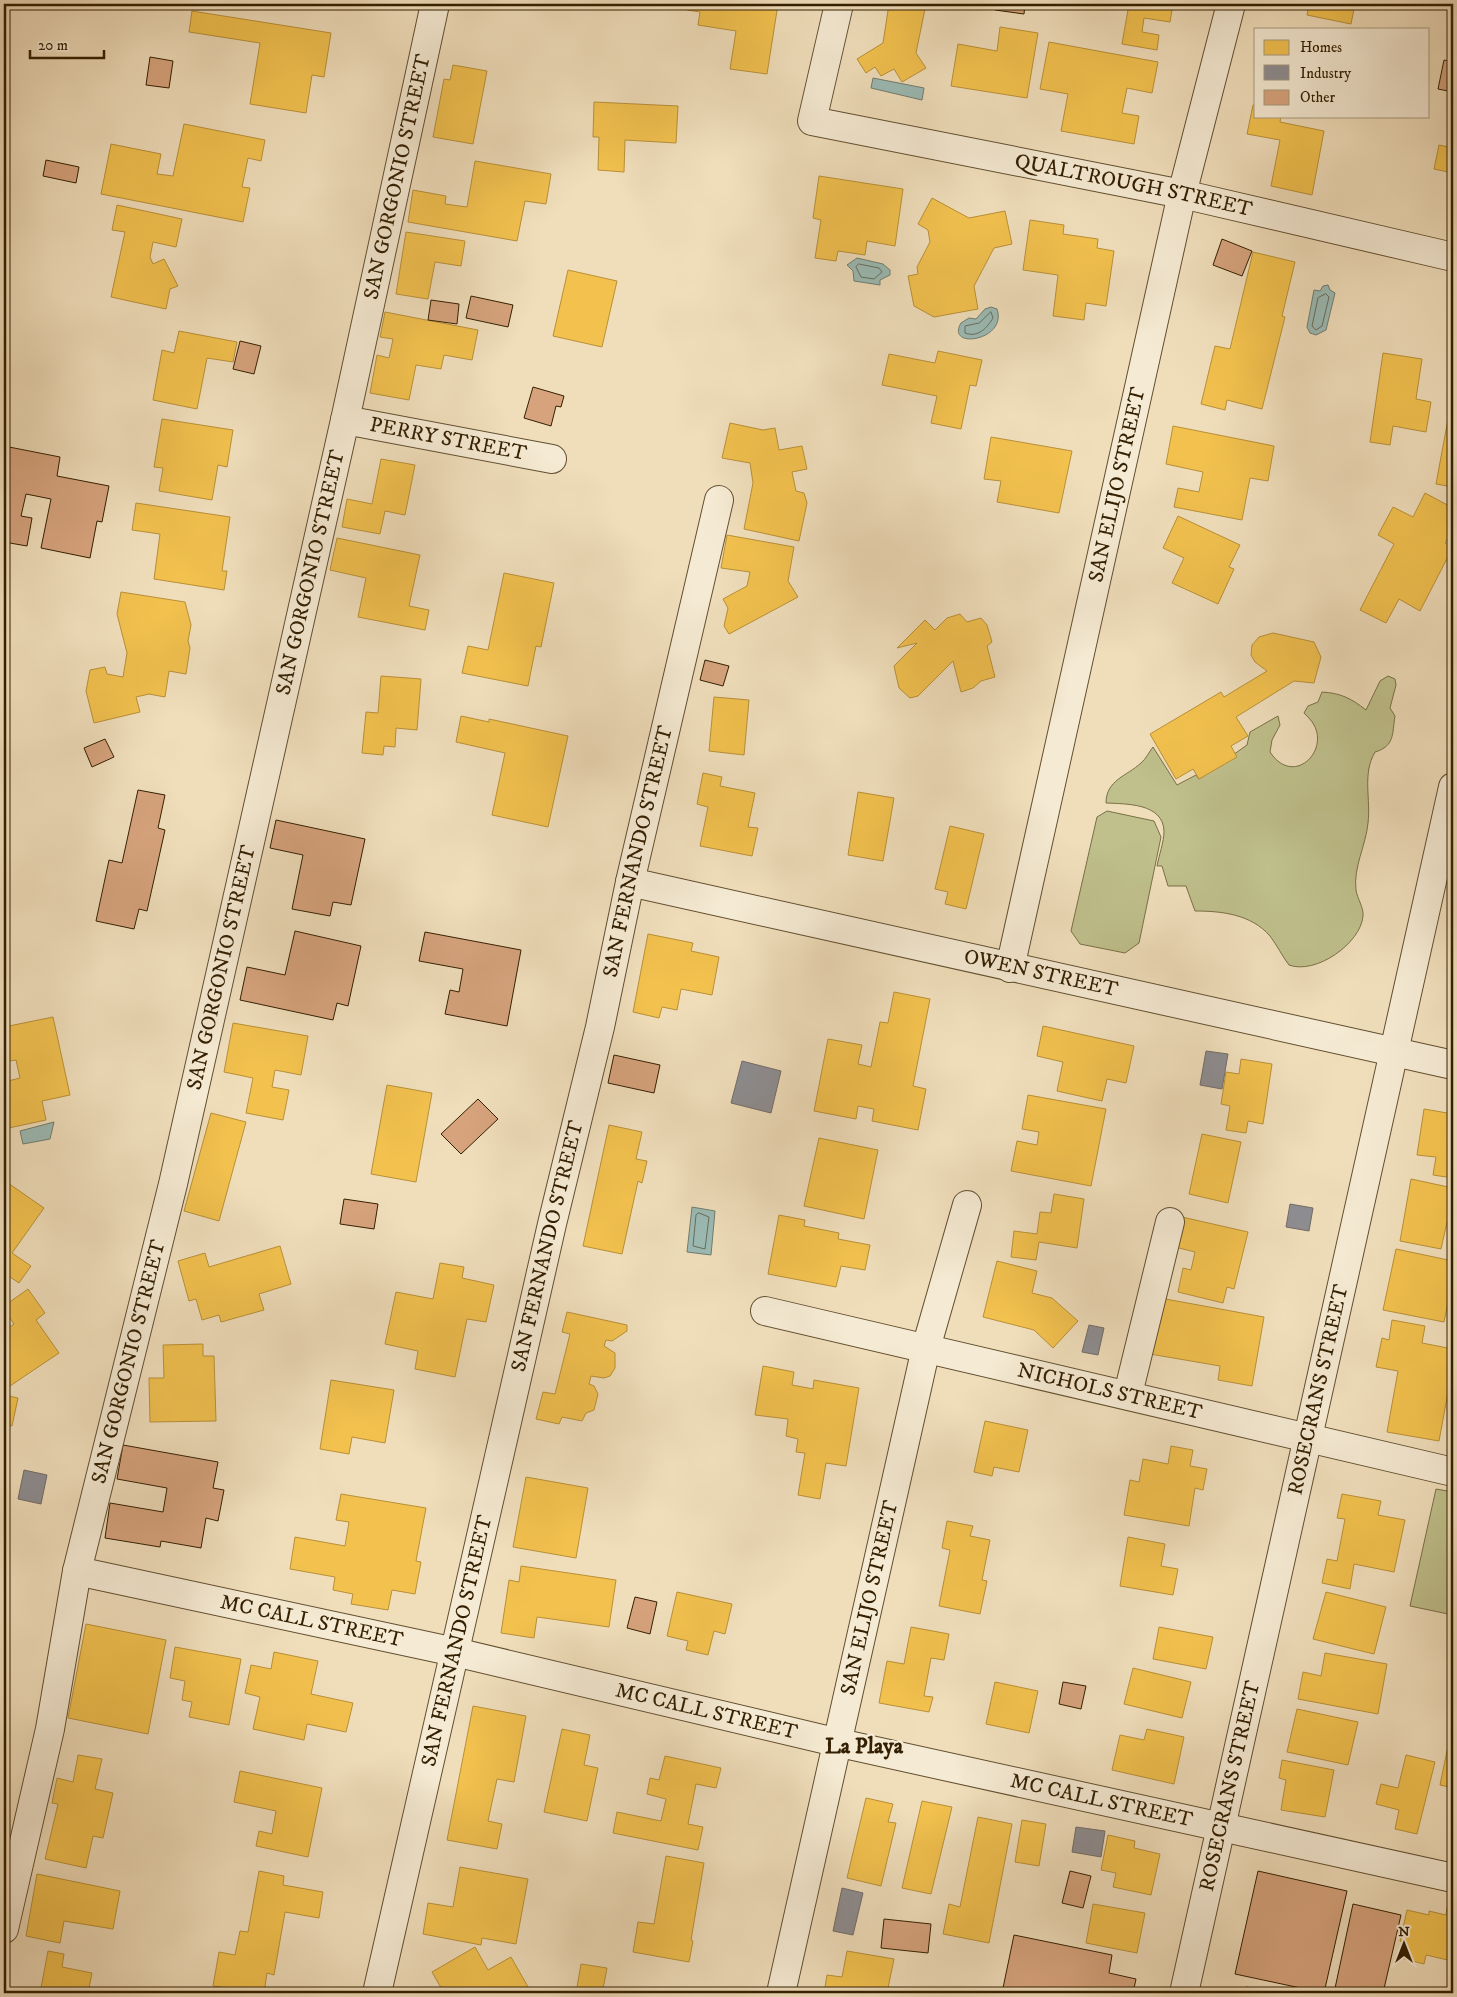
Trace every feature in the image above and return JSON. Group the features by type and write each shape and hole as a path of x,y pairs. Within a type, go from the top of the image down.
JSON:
{"street":[{"name":"SAN GORGONIO STREET","path":"4,1929 50,1729 77,1571 173,1184 345,420 435,4"},
{"name":"QUALTROUGH STREET","path":"839,4 812,120 1182,194 1453,257"},
{"name":"SAN ELIJO STREET","path":"1010,968 1182,194 1231,4"},
{"name":"PERRY STREET","path":"345,420 552,459"},
{"name":"SAN FERNANDO STREET","path":"378,1993 549,1233 600,1027 630,882 719,500"},
{"name":"ROSECRANS STREET","path":"1184,1993 1453,787"},
{"name":"OWEN STREET","path":"630,882 1453,1065"},
{"name":"SAN ELIJO STREET","path":"781,1993 926,1348 967,1205"},
{"path":"1128,1394 1170,1222"},
{"name":"NICHOLS STREET","path":"765,1310 1309,1436 1453,1472"},
{"name":"MC CALL STREET","path":"77,1571 455,1652 836,1742 1453,1878"}],"green space":[{"path":"1388,676 1395,679 1396,685 1390,708 1395,716 1393,734 1389,743 1375,752 1371,760 1368,778 1368,823 1356,873 1357,893 1363,916 1360,926 1346,946 1324,961 1300,967 1289,965 1270,936 1254,923 1235,915 1195,911 1186,886 1168,886 1162,866 1157,866 1164,831 1162,822 1157,815 1142,807 1106,803 1107,795 1113,784 1143,761 1153,747 1177,785 1196,775 1199,779 1247,745 1250,732 1278,716 1280,725 1272,740 1270,752 1279,762 1289,766 1298,766 1306,762 1313,755 1317,746 1317,735 1314,725 1304,713 1308,706 1318,702 1322,692 1345,697 1366,710 1380,681"},
{"path":"1107,811 1154,821 1161,837 1139,943 1125,953 1080,944 1071,931 1097,817"},
{"path":"1436,1489 1453,1492 1453,1615 1410,1606"}],"water":[{"path":"873,78 924,88 922,100 871,88"},
{"path":"857,258 883,264 890,270 890,275 880,280 880,285 854,281 853,271 847,265"},
{"path":"1328,285 1330,290 1335,293 1326,330 1316,335 1310,333 1307,327 1314,290 1320,291 1323,286"},
{"path":"991,307 997,309 998,320 994,328 986,335 977,338 968,339 961,337 958,331 961,323 969,318 976,319 985,309"},
{"path":"54,1122 50,1139 23,1144 20,1131"},
{"path":"692,1207 715,1211 711,1255 687,1252"}],"building: Homes":[{"path":"688,4 778,4 767,74 730,69 736,31 698,25 700,12 687,10"},
{"path":"889,4 926,4 916,53 926,68 902,82 894,69 881,76 875,67 866,73 857,59 883,43"},
{"path":"1129,4 1173,4 1170,22 1144,18 1142,32 1159,35 1157,50 1122,44"},
{"path":"1309,4 1355,4 1351,24 1307,15"},
{"path":"192,11 331,33 324,77 312,75 306,113 250,104 260,43 189,32"},
{"path":"1000,27 1038,33 1027,98 951,86 958,44 997,51"},
{"path":"1049,42 1158,62 1152,93 1127,88 1122,113 1139,116 1134,144 1061,131 1068,94 1040,89"},
{"path":"453,65 487,71 473,144 433,137 444,79 450,80"},
{"path":"594,102 678,106 676,143 625,140 624,172 598,170 599,137 593,137"},
{"path":"1253,105 1254,118 1281,118 1280,122 1324,131 1312,195 1271,186 1280,140 1247,134"},
{"path":"184,124 265,140 261,161 248,158 242,187 250,188 243,222 101,194 111,144 161,154 157,174 173,176"},
{"path":"1439,145 1453,148 1453,173 1434,169"},
{"path":"475,161 551,174 546,204 525,201 517,241 408,222 413,190 446,196 445,204 467,207"},
{"path":"819,176 903,189 895,246 867,241 865,255 838,251 836,261 815,258 821,220 813,218"},
{"path":"932,198 969,218 1005,211 1012,244 994,248 974,286 978,309 934,317 914,306 908,276 918,274 917,267 930,242 928,230 918,224"},
{"path":"117,205 182,219 176,247 153,242 150,257 153,264 164,259 178,286 170,289 166,309 111,297 125,232 112,230"},
{"path":"1453,205 1453,229 1448,228"},
{"path":"1030,220 1064,225 1063,234 1098,239 1097,248 1114,251 1106,306 1086,303 1084,320 1053,316 1058,275 1023,270"},
{"path":"406,232 465,241 461,266 435,262 428,299 396,294"},
{"path":"1253,252 1295,262 1282,316 1285,317 1262,409 1227,400 1225,410 1201,404 1215,346 1230,349"},
{"path":"568,270 617,281 602,347 553,336"},
{"path":"385,312 478,330 472,360 444,355 441,369 416,365 409,400 370,393 377,355 389,358 393,339 380,337"},
{"path":"179,331 237,342 233,362 207,358 197,409 153,400 162,350 174,353"},
{"path":"938,351 982,360 976,386 970,385 961,429 931,423 937,396 882,385 889,354 935,363"},
{"path":"1383,353 1422,359 1416,399 1431,402 1426,432 1393,426 1390,445 1370,442"},
{"path":"1453,392 1453,487 1436,484"},
{"path":"162,419 233,430 227,467 218,465 212,500 159,491 163,468 154,467"},
{"path":"730,423 763,430 775,428 779,450 802,446 807,469 792,472 796,491 804,493 807,503 799,541 744,529 753,483 750,463 722,458"},
{"path":"1173,426 1274,446 1268,481 1250,478 1242,520 1174,507 1178,488 1199,492 1203,472 1166,464"},
{"path":"991,437 1072,451 1059,513 997,502 1001,481 984,479"},
{"path":"381,459 415,465 405,515 385,511 380,534 342,527 347,499 372,504"},
{"path":"1425,493 1453,508 1447,523 1453,528 1445,543 1453,547 1420,611 1399,599 1386,623 1360,610 1394,544 1378,535 1393,507 1413,517"},
{"path":"136,503 230,517 222,571 227,571 224,590 154,579 160,534 132,530"},
{"path":"1178,516 1240,545 1229,567 1234,569 1218,604 1172,583 1184,558 1163,548"},
{"path":"727,535 794,547 788,581 798,597 729,634 724,626 728,608 723,599 747,586 750,572 721,568"},
{"path":"337,538 420,555 409,606 429,610 425,630 358,617 366,578 330,570"},
{"path":"504,573 554,583 541,647 536,646 528,686 462,673 468,646 488,650"},
{"path":"121,592 185,602 191,625 186,674 169,671 165,697 149,694 136,697 140,712 94,723 86,691 90,670 105,667 107,674 123,677 127,653 117,614"},
{"path":"960,614 967,622 981,618 987,625 992,642 987,646 995,677 981,681 973,688 961,692 953,661 918,696 910,698 899,688 894,666 917,643 897,648 925,620 935,630 947,618"},
{"path":"1273,633 1314,642 1321,657 1314,683 1294,681 1236,717 1248,736 1231,746 1237,757 1199,779 1193,769 1176,779 1150,734 1221,692 1224,697 1267,671 1255,662 1251,655 1252,645 1259,637"},
{"path":"381,676 421,679 417,730 396,728 395,747 384,746 383,755 362,753 366,712 378,713"},
{"path":"714,697 749,700 744,755 709,751"},
{"path":"461,716 489,722 489,719 568,736 548,827 492,815 505,753 456,742"},
{"path":"703,773 722,777 720,786 755,793 748,827 758,828 752,856 700,846 708,807 697,804"},
{"path":"858,792 894,798 883,861 848,855"},
{"path":"950,826 984,834 966,909 945,904 948,892 935,889"},
{"path":"648,934 693,943 691,951 719,957 712,995 681,989 677,1010 662,1007 659,1018 633,1012"},
{"path":"894,992 930,999 913,1086 926,1089 918,1130 872,1121 874,1109 858,1106 856,1119 814,1111 828,1039 862,1045 858,1064 871,1067 880,1022 888,1023"},
{"path":"53,1017 70,1095 42,1101 46,1120 4,1129 4,1116 8,1115 4,1098 4,1082 20,1078 16,1060 4,1062 4,1027"},
{"path":"233,1023 308,1036 301,1075 275,1070 272,1087 289,1090 283,1120 246,1113 253,1078 224,1072"},
{"path":"1043,1026 1134,1046 1126,1083 1107,1079 1102,1101 1057,1091 1063,1062 1037,1056"},
{"path":"1241,1059 1272,1064 1263,1124 1248,1121 1246,1133 1226,1130 1230,1106 1221,1104 1226,1072 1239,1074"},
{"path":"387,1085 432,1093 416,1182 371,1174"},
{"path":"1028,1095 1106,1109 1091,1186 1011,1171 1017,1141 1037,1145 1039,1132 1022,1129"},
{"path":"1424,1109 1453,1114 1453,1178 1433,1175 1436,1157 1417,1155"},
{"path":"211,1113 246,1122 219,1221 184,1211"},
{"path":"609,1125 642,1132 636,1159 647,1161 642,1183 638,1181 622,1254 583,1246"},
{"path":"1202,1134 1241,1142 1228,1203 1189,1194"},
{"path":"819,1138 878,1150 864,1219 804,1206"},
{"path":"1411,1179 1453,1188 1453,1223 1447,1222 1441,1249 1400,1241"},
{"path":"8,1183 44,1208 12,1253 31,1266 19,1283 4,1273 4,1188"},
{"path":"1054,1194 1084,1199 1077,1248 1039,1242 1036,1260 1011,1257 1014,1231 1037,1234 1040,1212 1051,1213"},
{"path":"779,1215 805,1220 804,1226 839,1233 838,1239 870,1245 865,1270 841,1266 836,1287 768,1274"},
{"path":"1182,1217 1248,1232 1234,1289 1227,1287 1223,1303 1178,1292 1183,1268 1191,1270 1195,1252 1175,1247"},
{"path":"280,1246 291,1284 259,1294 264,1310 221,1322 219,1315 202,1320 196,1299 189,1301 178,1261 205,1253 209,1267"},
{"path":"1396,1249 1453,1261 1453,1277 1444,1322 1383,1310"},
{"path":"997,1261 1037,1271 1032,1293 1052,1298 1078,1321 1053,1348 1034,1330 983,1317"},
{"path":"440,1263 464,1267 462,1278 494,1285 486,1322 467,1319 455,1377 415,1369 418,1351 385,1344 396,1292 433,1299"},
{"path":"28,1289 45,1313 36,1320 59,1353 4,1390 4,1331 14,1324 4,1306"},
{"path":"1160,1298 1264,1317 1252,1386 1218,1380 1220,1366 1150,1354"},
{"path":"567,1312 627,1325 627,1331 612,1341 606,1340 604,1346 615,1353 615,1368 610,1376 604,1378 591,1376 589,1384 594,1386 598,1394 594,1410 586,1413 582,1421 562,1417 559,1424 536,1419 543,1392 555,1394 570,1334 562,1332"},
{"path":"1392,1320 1425,1326 1422,1343 1453,1349 1453,1365 1439,1441 1387,1432 1398,1371 1376,1367 1382,1338 1389,1340"},
{"path":"203,1344 203,1356 214,1356 216,1421 150,1422 149,1378 164,1378 163,1345"},
{"path":"763,1366 794,1372 792,1385 813,1389 814,1380 859,1388 846,1466 826,1463 820,1499 798,1495 805,1453 796,1452 798,1439 786,1436 788,1419 755,1415"},
{"path":"331,1380 394,1390 385,1443 352,1437 349,1454 320,1449"},
{"path":"4,1395 18,1398 12,1426 4,1424"},
{"path":"985,1421 1028,1430 1019,1472 994,1467 992,1476 974,1472"},
{"path":"1171,1446 1193,1450 1190,1466 1207,1469 1203,1490 1195,1488 1189,1526 1124,1515 1130,1480 1139,1482 1143,1459 1168,1464"},
{"path":"526,1477 588,1488 576,1558 513,1547"},
{"path":"341,1494 426,1508 416,1561 421,1562 415,1594 392,1590 388,1610 351,1604 353,1594 333,1590 335,1577 290,1569 295,1537 345,1546 349,1522 336,1520"},
{"path":"1342,1494 1381,1501 1378,1515 1405,1520 1394,1572 1354,1564 1350,1589 1322,1583 1327,1559 1337,1561 1345,1519 1337,1518"},
{"path":"947,1521 973,1526 970,1536 990,1540 982,1580 987,1581 980,1614 939,1606 950,1550 942,1548"},
{"path":"1128,1537 1165,1544 1161,1566 1178,1569 1173,1595 1120,1586"},
{"path":"521,1566 616,1580 609,1627 537,1617 534,1638 501,1633 509,1580 519,1582"},
{"path":"677,1592 732,1604 725,1634 714,1631 708,1655 686,1650 688,1641 667,1636"},
{"path":"1326,1592 1386,1607 1374,1654 1313,1639"},
{"path":"86,1624 166,1640 148,1734 68,1718"},
{"path":"911,1627 949,1634 944,1660 931,1658 924,1696 933,1697 929,1712 879,1703 887,1661 904,1664"},
{"path":"1159,1627 1213,1637 1206,1669 1153,1659"},
{"path":"175,1647 241,1659 229,1725 189,1717 192,1702 182,1700 185,1681 170,1678"},
{"path":"274,1652 318,1661 311,1694 353,1703 346,1732 307,1724 304,1740 253,1729 260,1697 245,1693 251,1665 271,1669"},
{"path":"1325,1653 1387,1664 1378,1714 1298,1699 1303,1672 1321,1676"},
{"path":"1133,1668 1191,1682 1182,1718 1124,1704"},
{"path":"995,1682 1038,1691 1029,1733 986,1724"},
{"path":"473,1706 526,1716 514,1782 497,1779 488,1821 502,1824 497,1849 447,1840"},
{"path":"1297,1709 1358,1722 1348,1765 1287,1752"},
{"path":"562,1729 590,1735 584,1765 598,1768 587,1821 544,1812"},
{"path":"1147,1729 1184,1737 1174,1784 1112,1770 1120,1735 1144,1740"},
{"path":"1449,1741 1453,1742 1453,1788 1440,1785"},
{"path":"78,1755 102,1759 95,1789 113,1793 103,1838 93,1836 86,1868 45,1859 58,1804 52,1803 57,1778 73,1782"},
{"path":"1406,1755 1435,1762 1417,1834 1395,1829 1399,1810 1376,1804 1381,1784 1398,1788"},
{"path":"665,1756 721,1768 716,1788 696,1784 688,1824 703,1827 698,1850 613,1833 617,1812 661,1821 666,1799 647,1794 650,1778 659,1780"},
{"path":"1282,1760 1334,1770 1325,1817 1281,1810 1286,1780 1279,1778"},
{"path":"240,1771 322,1788 308,1857 256,1846 259,1831 272,1834 276,1811 234,1802"},
{"path":"866,1798 893,1804 888,1822 896,1823 881,1886 847,1878"},
{"path":"922,1801 952,1807 931,1894 902,1888"},
{"path":"978,1817 1012,1824 989,1943 943,1934 949,1904 960,1907"},
{"path":"1022,1820 1046,1824 1039,1866 1015,1862"},
{"path":"1108,1835 1135,1841 1134,1848 1160,1854 1151,1895 1113,1887 1116,1873 1101,1870"},
{"path":"666,1856 704,1863 689,1962 633,1952 638,1922 654,1924"},
{"path":"460,1867 528,1879 516,1944 482,1938 481,1945 423,1934 428,1903 453,1907"},
{"path":"259,1871 284,1876 283,1885 323,1892 319,1918 285,1912 274,1975 267,1973 264,1993 232,1993 233,1989 213,1986 219,1952 235,1955 240,1931 248,1932"},
{"path":"37,1874 120,1891 113,1929 64,1921 60,1943 26,1936"},
{"path":"1093,1904 1145,1913 1137,1953 1086,1943"},
{"path":"1447,1907 1453,1909 1452,1961 1426,1955 1424,1964 1401,1958 1405,1943 1400,1941 1407,1910 1429,1915 1429,1911 1446,1915"},
{"path":"475,1947 488,1970 511,1957 531,1992 494,1993 492,1990 486,1993 444,1993 432,1972"},
{"path":"48,1951 64,1954 62,1967 92,1973 88,1993 40,1993"},
{"path":"847,1951 894,1959 887,1993 824,1993 827,1975 842,1977"},
{"path":"581,1964 607,1968 603,1989 624,1993 576,1993"}],"building: Industry":[{"path":"1206,1051 1228,1054 1222,1089 1200,1085"},
{"path":"742,1061 781,1071 771,1113 731,1103"},
{"path":"1290,1204 1313,1208 1309,1231 1286,1227"},
{"path":"1089,1325 1104,1328 1098,1355 1082,1352"},
{"path":"24,1470 47,1475 41,1504 18,1499"},
{"path":"1076,1827 1105,1831 1101,1857 1072,1852"},
{"path":"842,1888 863,1893 853,1935 833,1931"}],"building: Other":[{"path":"996,4 1025,4 1024,14 995,10"},
{"path":"150,57 173,61 169,88 146,85"},
{"path":"1444,60 1453,62 1453,92 1438,89"},
{"path":"46,160 79,167 76,183 43,176"},
{"path":"1222,239 1252,251 1242,276 1213,265"},
{"path":"471,296 513,305 508,327 466,318"},
{"path":"431,300 459,304 457,324 428,320"},
{"path":"240,341 261,346 254,374 233,369"},
{"path":"533,387 564,396 561,407 556,406 551,426 524,418"},
{"path":"4,446 60,457 57,476 109,486 102,522 97,521 90,558 41,548 51,499 26,494 21,516 32,518 27,546 4,542 6,481 4,481"},
{"path":"705,660 729,666 723,686 700,680"},
{"path":"105,739 114,757 92,767 84,748"},
{"path":"138,790 165,795 158,828 165,830 147,911 139,909 134,929 96,921 109,860 122,863"},
{"path":"276,820 365,839 351,905 333,902 330,916 292,909 303,855 270,848"},
{"path":"295,931 361,946 348,1006 337,1003 333,1020 240,1000 247,967 285,975"},
{"path":"425,932 521,950 507,1026 445,1014 450,990 459,992 463,969 419,961"},
{"path":"614,1055 660,1065 654,1093 608,1083"},
{"path":"478,1099 498,1119 461,1154 441,1134"},
{"path":"344,1199 378,1204 374,1229 340,1224"},
{"path":"123,1445 218,1462 213,1488 224,1490 218,1521 206,1518 201,1548 161,1541 160,1547 105,1538 110,1503 163,1512 167,1488 117,1479"},
{"path":"635,1597 657,1602 650,1634 627,1628"},
{"path":"1063,1682 1086,1686 1081,1709 1059,1704"},
{"path":"1070,1871 1091,1876 1083,1908 1062,1903"},
{"path":"1258,1871 1347,1891 1324,1993 1235,1974"},
{"path":"1353,1904 1401,1915 1383,1993 1334,1993"},
{"path":"884,1919 931,1924 928,1953 881,1948"},
{"path":"1014,1935 1112,1955 1109,1973 1136,1979 1133,1993 1002,1993"},
{"path":"1246,1987 1274,1993 1244,1993"}],"district":[{"name":"La Playa","path":"864,1746"}]}
